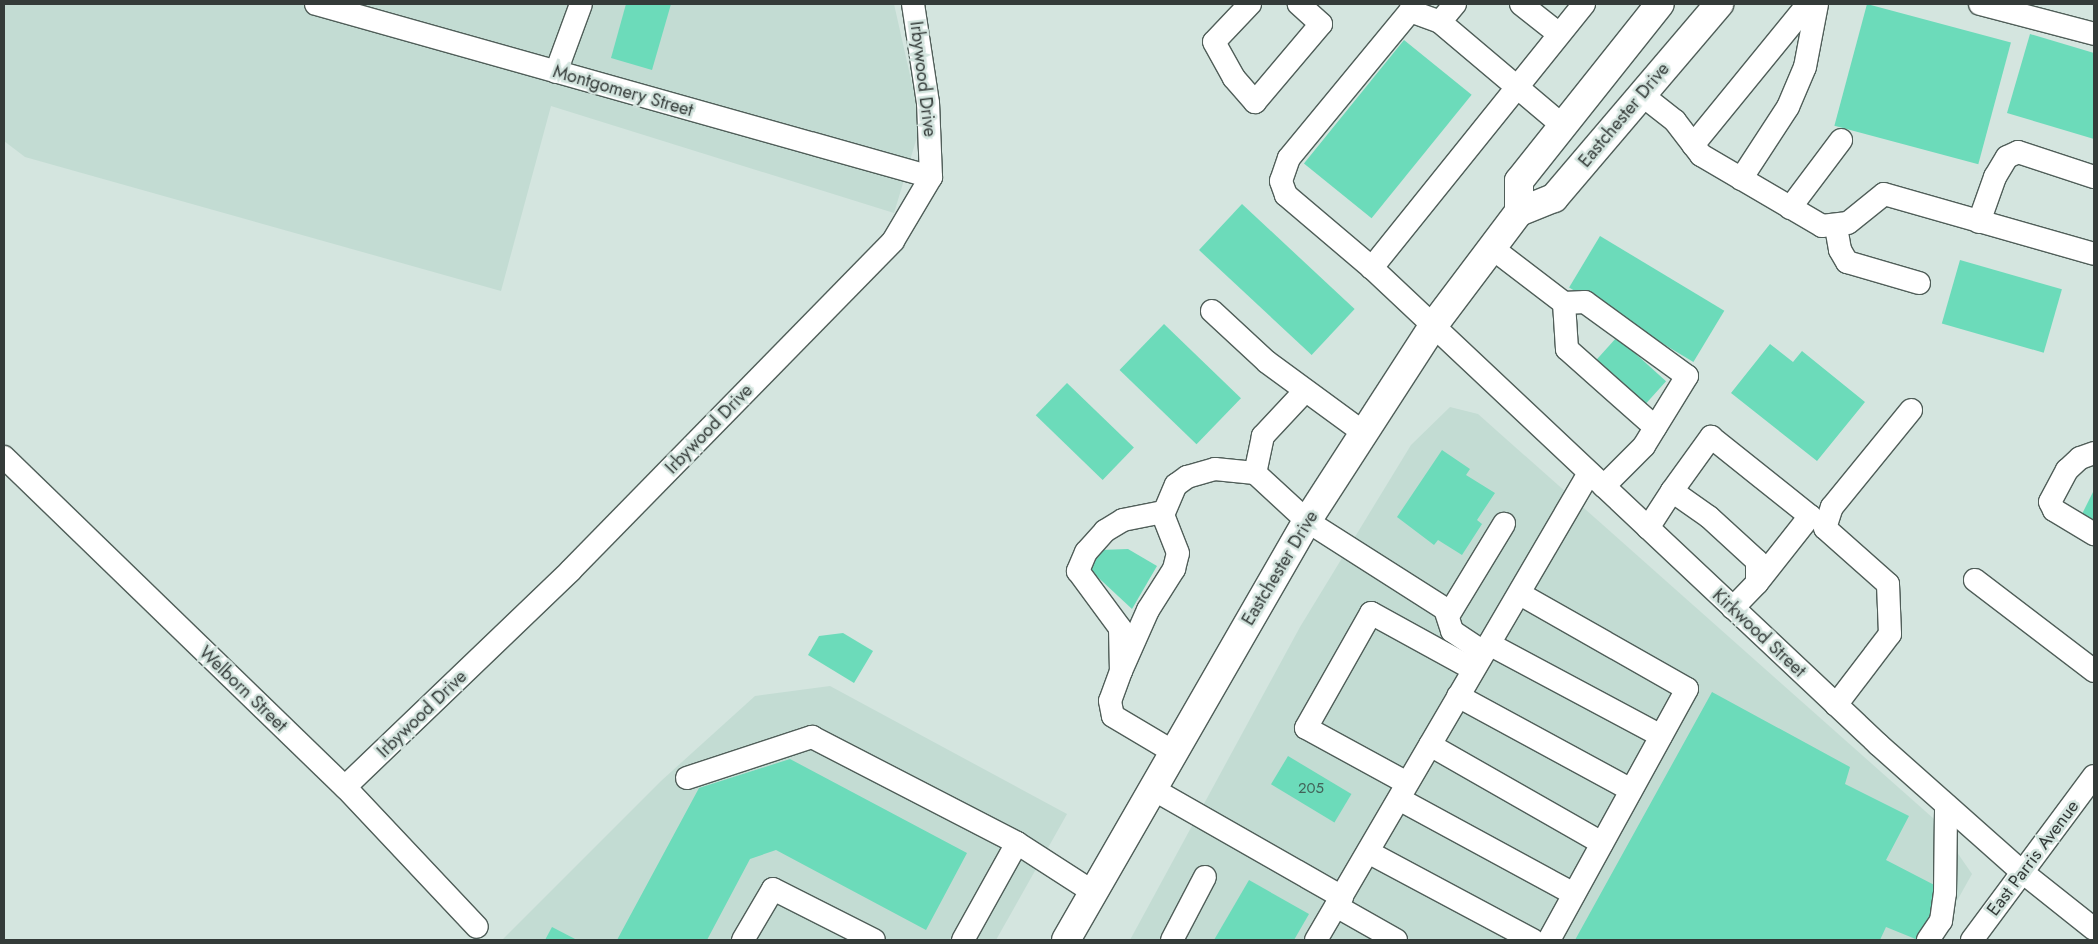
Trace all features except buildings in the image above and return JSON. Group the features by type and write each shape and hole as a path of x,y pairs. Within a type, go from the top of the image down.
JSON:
{"main road":[{"name":"Eastchester Drive","path":"1066,940 1172,751 1306,521 1433,326 1519,212 1554,198 1720,4"},
{"path":"1519,212 1519,181 1652,9"}],"street":[{"name":"Montgomery Street","path":"316,4 931,177"},
{"path":"556,72 581,4"},
{"name":"Irbywood Drive","path":"345,787 572,570 893,241 931,177 928,103 913,4"},
{"path":"1250,4 1214,42 1234,78 1255,102 1321,24 1299,4"},
{"path":"1455,4 1440,22 1562,126"},
{"path":"1521,4 1559,34"},
{"path":"1372,268 1584,4"},
{"path":"1693,145 1808,4"},
{"path":"1741,179 1788,107 1805,67 1817,4"},
{"path":"1980,4 2055,13 2094,34"},
{"name":"Kirkwood Street","path":"1440,22 1410,11 1289,158 1281,181 1286,195 1372,268 1836,705 1946,805 2021,871 2094,929"},
{"path":"1642,95 1675,120 1701,155 1822,226 1836,227 1848,223 1884,194 2094,254"},
{"path":"1790,208 1842,140"},
{"path":"1980,222 1995,176 2007,157 2018,152 2094,177"},
{"path":"1836,227 1840,250 1847,262 1919,283"},
{"path":"1316,940 1482,655 1520,594 1596,480 1650,437 1687,376 1492,248"},
{"path":"1575,303 1567,349 1650,437"},
{"path":"1212,311 1267,362 1364,433"},
{"path":"1254,473 1262,436 1305,391"},
{"path":"1733,608 1832,507 1911,410"},
{"path":"1648,528 1711,437 1817,522 1888,584 1890,634 1836,705"},
{"path":"2094,453 2080,458 2067,470 2050,502 2054,510 2094,534"},
{"name":"Welborn Street","path":"4,457 345,787 477,927"},
{"path":"1172,751 1113,716 1110,701 1148,610 1174,569 1178,553 1165,527 1163,512 1176,485 1187,477 1214,469 1254,473 1306,521 1445,609 1452,631 1482,655"},
{"path":"1672,491 1709,517 1757,561 1757,583"},
{"path":"1121,672 1120,628 1078,571 1086,552 1105,531 1123,520 1163,512"},
{"path":"1448,616 1504,524"},
{"path":"1975,580 2092,666"},
{"path":"1520,594 1687,689 1548,940"},
{"path":"1574,894 1403,791 1306,728 1371,614 1482,655 1661,736"},
{"path":"1458,696 1631,790"},
{"path":"687,778 812,736 1017,843 1093,892"},
{"path":"1430,745 1602,843"},
{"name":"East Parris Avenue","path":"1972,940 2021,871 2094,776"},
{"path":"1151,788 1339,901 1396,940"},
{"path":"1928,940 1941,921 1945,893 1946,805"},
{"path":"963,940 1017,843"},
{"path":"1368,852 1533,940"},
{"path":"1172,940 1205,877"},
{"path":"742,940 773,889 874,940"}],"shaded area":[{"path":"4,4 894,4 921,124 894,213 551,106 501,291 25,157 4,141"},
{"path":"1450,407 1478,414 1934,819 1972,874 1935,940 1130,940 1300,627 1411,445"},
{"path":"830,686 1067,814 996,940 502,940 661,781 755,696"}]}
